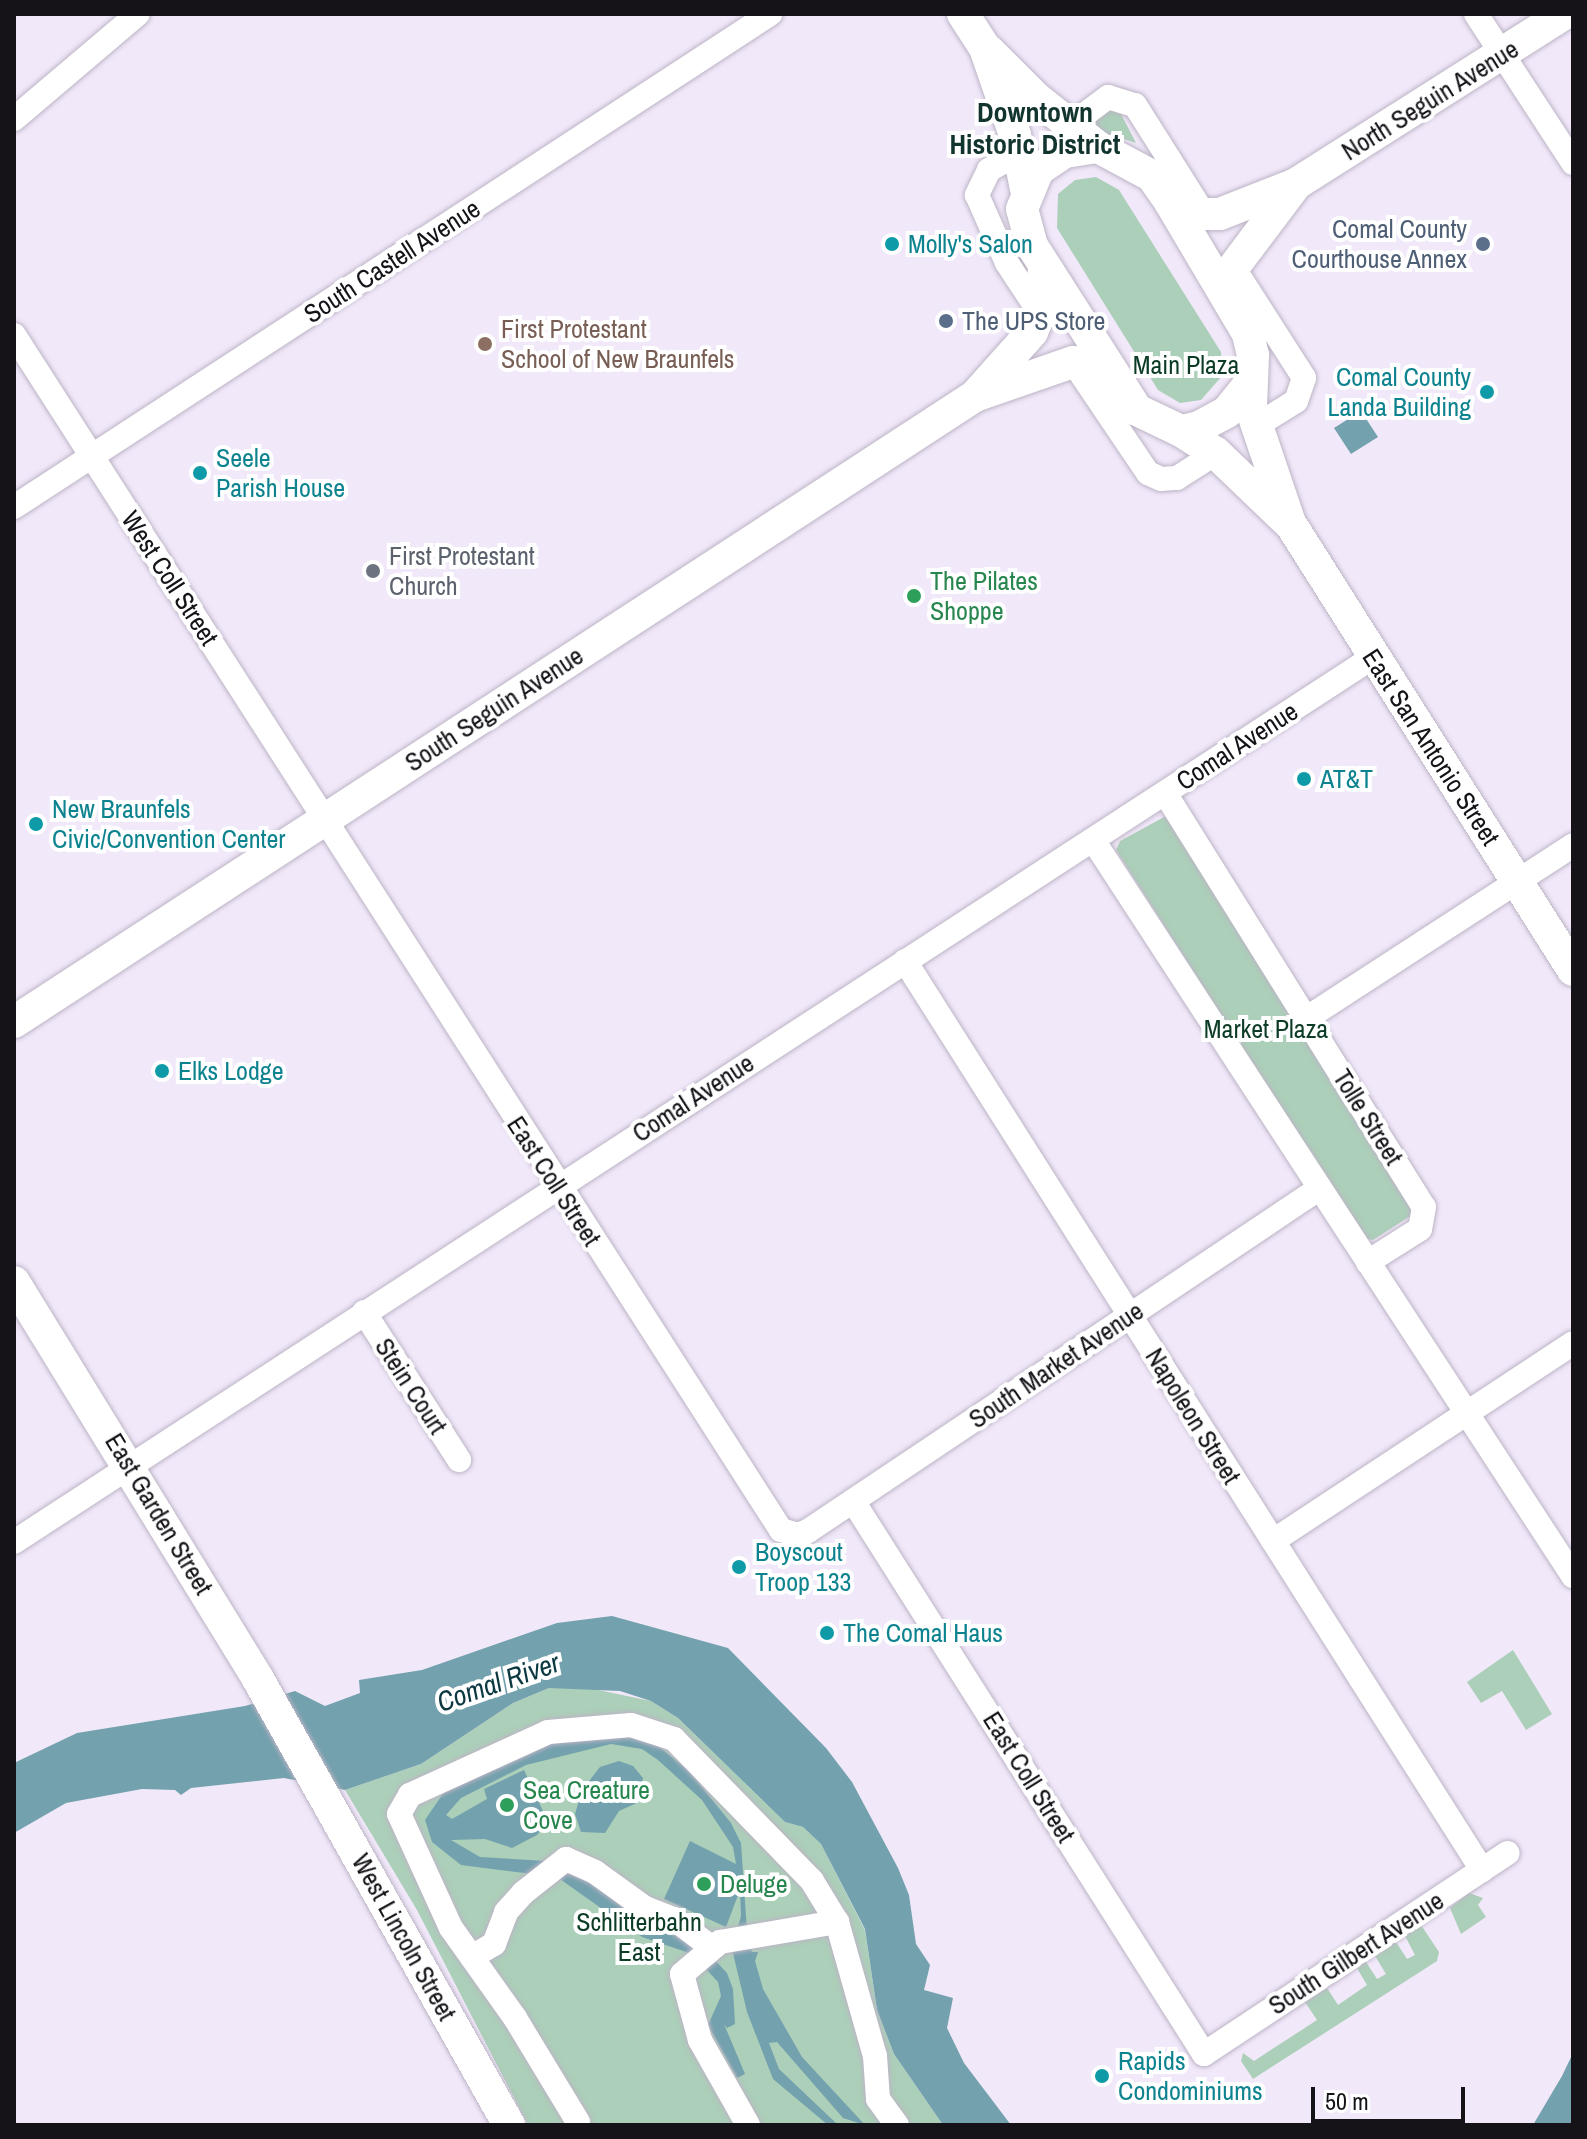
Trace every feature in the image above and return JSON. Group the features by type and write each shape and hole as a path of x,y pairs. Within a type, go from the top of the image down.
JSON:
{"main road":[{"path":"963,14 985,48 1068,127 1152,176 1236,307 1253,355 1251,382 1238,401 1212,422 1181,431 1155,422 1099,371 1073,362"},
{"name":"North Seguin Avenue","path":"1204,214 1220,214 1296,184 1564,14"},
{"path":"985,48 1020,152 1026,189 1024,225 1044,269 1125,394"},
{"path":"1026,189 1050,159 1098,147"},
{"name":"North Seguin Avenue","path":"1233,268 1296,184"},
{"path":"1170,202 1204,214"},
{"path":"1233,268 1236,307"},
{"name":"South Seguin Avenue","path":"14,1022 975,396 1024,344 1040,313 1044,269"},
{"name":"South Seguin Avenue","path":"975,396 1073,362"},
{"name":"East San Antonio Street","path":"1251,382 1256,426 1290,523 1573,970"},
{"name":"East San Antonio Street","path":"1181,431 1216,453 1290,523"},
{"name":"East Garden Street","path":"14,1282 131,1466 299,1750"},
{"name":"West Lincoln Street","path":"299,1750 509,2125"}],"street":[{"path":"14,119 138,14"},
{"name":"South Castell Avenue","path":"14,507 770,14"},
{"path":"1476,14 1573,163"},
{"path":"1068,127 1108,97 1135,105 1204,214"},
{"path":"1020,152 989,170 977,195 1007,263 1040,313"},
{"path":"1233,268 1304,378 1296,401 1256,426"},
{"name":"West Coll Street","path":"14,335 326,820"},
{"path":"1073,362 1148,473 1161,479 1177,478 1216,453"},
{"name":"Comal Avenue","path":"14,1542 1373,657"},
{"name":"Tolle Street","path":"1165,793 1426,1213 1420,1229 1368,1262"},
{"name":"East Coll Street","path":"326,820 557,1187 774,1523 790,1534"},
{"path":"1093,840 1573,1576"},
{"path":"1307,1018 1573,845"},
{"name":"Napoleon Street","path":"905,961 1482,1870"},
{"name":"South Market Avenue","path":"790,1534 803,1534 1320,1188"},
{"name":"Stein Court","path":"364,1312 459,1460"},
{"path":"1273,1541 1573,1343"},
{"name":"East Coll Street","path":"853,1501 1204,2054"},
{"path":"578,2122 451,1928 409,1842 399,1814 403,1803 562,1729 631,1725 674,1739 812,1881 837,1922 875,2056 878,2099 897,2125"},
{"name":"South Gilbert Avenue","path":"1204,2054 1508,1853"},
{"path":"472,1957 494,1944 506,1912 566,1859 703,1940 776,1934 837,1922"},
{"path":"703,1940 682,1974 700,2040 748,2125"}],"green space":[{"path":"1109,109 1121,114 1136,143 1096,130 1092,123"},
{"name":"Main Plaza","path":"1096,177 1119,190 1221,352 1222,376 1201,400 1180,403 1158,390 1057,228 1058,194 1075,180"},
{"name":"Market Plaza","path":"1166,816 1413,1203 1412,1215 1373,1240 1363,1238 1116,850 1120,841"},
{"path":"1513,1650 1552,1714 1526,1730 1502,1691 1481,1703 1467,1682"},
{"name":"Schlitterbahn East","path":"579,1686 651,1701 678,1718 785,1822 803,1827 821,1844 865,1930 877,2010 894,2054 943,2125 528,2125 417,1910 345,1790 421,1764 513,1703 549,1688"},
{"path":"1469,1893 1483,1898 1478,1905 1486,1917 1461,1934 1450,1908"},
{"path":"1421,1925 1439,1952 1437,1961 1253,2079 1241,2061 1243,2053 1254,2061 1317,2020 1305,2002 1327,1988 1338,2005 1367,1985 1357,1968 1366,1962 1377,1979 1386,1974 1375,1956 1396,1942 1407,1959 1415,1955 1405,1936"}],"water":[{"path":"1361,411 1378,437 1351,454 1334,428"},
{"name":"Comal River","path":"612,1616 728,1648 826,1748 852,1782 909,1895 916,1944 930,1965 924,1990 953,1998 947,2028 964,2063 1011,2125 943,2125 894,2054 877,2010 865,1929 821,1844 803,1827 785,1822 678,1718 651,1701 620,1691 549,1688 513,1703 421,1764 345,1790 284,1778 191,1788 181,1795 175,1790 142,1789 66,1803 14,1833 14,1763 77,1733 245,1706 295,1691 325,1706 360,1693 359,1680 422,1670 557,1623"},
{"path":"646,1736 689,1771 731,1823 741,1843 747,1931 752,1952 758,1952 755,1961 763,1989 802,2057 865,2125 843,2118 777,2042 769,2043 779,2069 838,2125 828,2125 773,2079 747,2012 732,1949 741,1916 740,1890 726,1927 664,1899 690,1841 736,1864 733,1847 702,1800 642,1749 611,1744 526,1765 461,1798 446,1815 452,1819 487,1799 484,1789 524,1770 548,1822 537,1835 512,1848 485,1839 451,1840 480,1857 546,1861 584,1877 640,1921 699,1943 727,1973 733,1989 735,2024 727,2028 724,2024 745,2074 737,2078 708,2025 721,1996 718,1982 692,1954 642,1937 557,1877 461,1865 432,1842 425,1820 444,1792 539,1745"},
{"path":"619,1761 633,1766 643,1778 639,1802 619,1811 605,1833 581,1832 575,1814 582,1790 600,1767"},
{"path":"1573,2053 1573,2125 1533,2125 1562,2076"}],"place":[{"name":"Molly's Salon","path":"892,244"},
{"name":"Comal County Courthouse Annex","path":"1483,244"},
{"name":"The UPS Store","path":"946,321"},
{"name":"First Protestant School of New Braunfels","path":"485,344"},
{"name":"Comal County Landa Building","path":"1487,392"},
{"name":"Seele Parish House","path":"200,473"},
{"name":"First Protestant Church","path":"373,571"},
{"name":"The Pilates Shoppe","path":"914,596"},
{"name":"AT&T","path":"1304,779"},
{"name":"New Braunfels Civic/Convention Center","path":"36,824"},
{"name":"Elks Lodge","path":"162,1071"},
{"name":"Boyscout Troop 133","path":"739,1567"},
{"name":"The Comal Haus","path":"827,1633"},
{"name":"Sea Creature Cove","path":"507,1805"},
{"name":"Deluge","path":"704,1884"},
{"name":"Rapids Condominiums","path":"1102,2076"}],"district":[{"name":"Downtown Historic District","path":"1035,128"}]}
